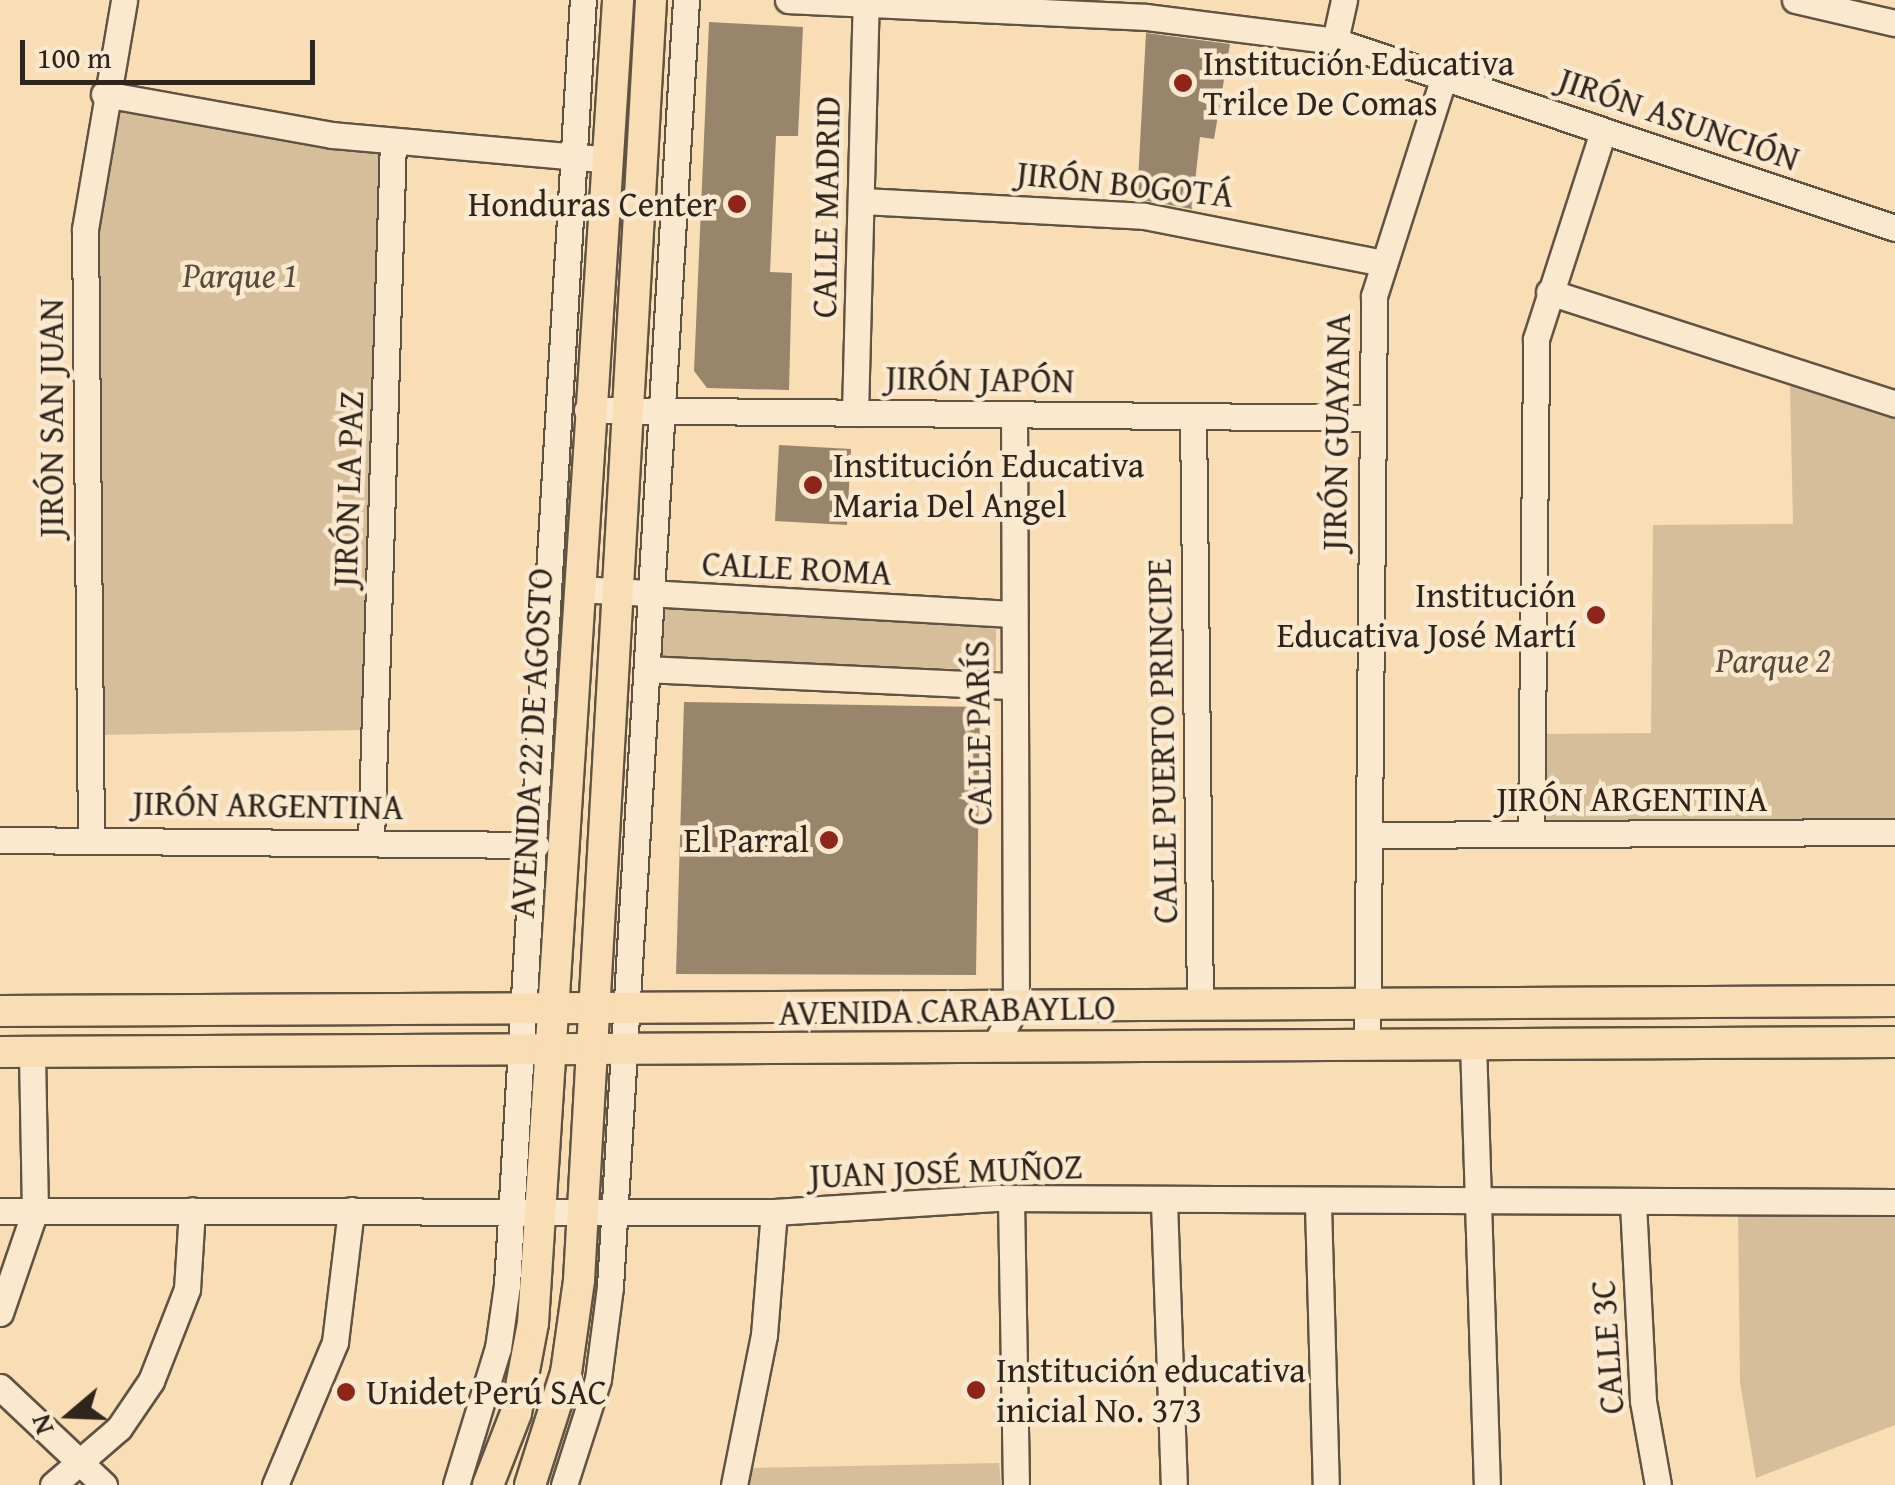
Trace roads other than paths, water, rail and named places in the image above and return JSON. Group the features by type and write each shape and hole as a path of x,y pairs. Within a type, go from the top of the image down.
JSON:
{"main road":[{"name":"AVENIDA 22 DE AGOSTO","path":"488,1485 527,1364 525,1213 535,1052 578,589 602,158 618,0"},
{"path":"530,1485 566,1373 582,1213 652,0"},
{"name":"AVENIDA CARABAYLLO","path":"0,1011 628,1014 1200,1004 1895,1001"},
{"name":"AVENIDA CARABAYLLO","path":"0,1052 624,1053 995,1046 1895,1042"}],"street":[{"name":"JIRÓN SAN JUAN","path":"91,838 85,229 104,94 124,0"},
{"name":"AVENIDA 22 DE AGOSTO","path":"538,1014 536,846 570,156 583,0"},
{"path":"564,1485 598,1379 613,1213 628,1014 686,0"},
{"name":"JIRÓN ASUNCIÓN","path":"788,0 1146,18 1336,41 1445,74 1604,132 1895,228"},
{"path":"1336,41 1344,0"},
{"path":"1795,0 1895,24"},
{"name":"CALLE MADRID","path":"855,413 866,2"},
{"name":"JIRÓN GUAYANA","path":"1367,1044 1371,418 1379,262 1445,74"},
{"path":"104,94 393,140 602,158"},
{"path":"1531,834 1532,388 1549,292 1604,132"},
{"name":"JIRÓN LA PAZ","path":"371,841 393,140"},
{"name":"JIRÓN BOGOTÁ","path":"860,201 1144,216 1379,262"},
{"path":"1549,292 1895,404"},
{"name":"JIRÓN JAPÓN","path":"587,410 1371,418"},
{"name":"CALLE PARÍS","path":"995,1046 1016,1006 1014,414"},
{"name":"CALLE PUERTO PRINCIPE","path":"1193,416 1200,1004"},
{"name":"CALLE ROMA","path":"578,589 1012,614"},
{"path":"647,668 1013,686"},
{"name":"JIRÓN ARGENTINA","path":"1370,835 1895,832"},
{"name":"JIRÓN ARGENTINA","path":"0,840 371,841 536,846"},
{"path":"1474,1043 1487,1485"},
{"path":"0,1313 34,1211 32,1052"},
{"path":"1011,1198 1016,1485"},
{"name":"JUAN JOSÉ MUÑOZ","path":"0,1211 774,1212 1011,1198 1318,1206 1895,1202"},
{"path":"1164,1202 1174,1485"},
{"name":"CALLE 3C","path":"1633,1203 1643,1400 1658,1485"},
{"path":"1318,1206 1326,1485"},
{"path":"53,1485 120,1428 172,1336 187,1289 192,1210"},
{"path":"275,1485 335,1342 352,1210"},
{"path":"734,1485 764,1335 774,1212"},
{"name":"AVENIDA 22 DE AGOSTO","path":"456,1485 498,1348 525,1213"},
{"path":"0,1387 104,1485"}],"place":[{"name":"Institución Educativa Trilce De Comas","path":"1183,83"},
{"name":"Honduras Center","path":"737,204"},
{"name":"Institución Educativa Maria Del Angel","path":"813,485"},
{"name":"Institución Educativa José Martí","path":"1596,615"},
{"name":"El Parral","path":"829,840"},
{"name":"Institución educativa inicial No. 373","path":"976,1390"},
{"name":"Unidet Perú SAC","path":"346,1392"}],"park label":[{"name":"Parque 1","path":"240,275"},
{"name":"Parque 2","path":"1773,660"}]}
